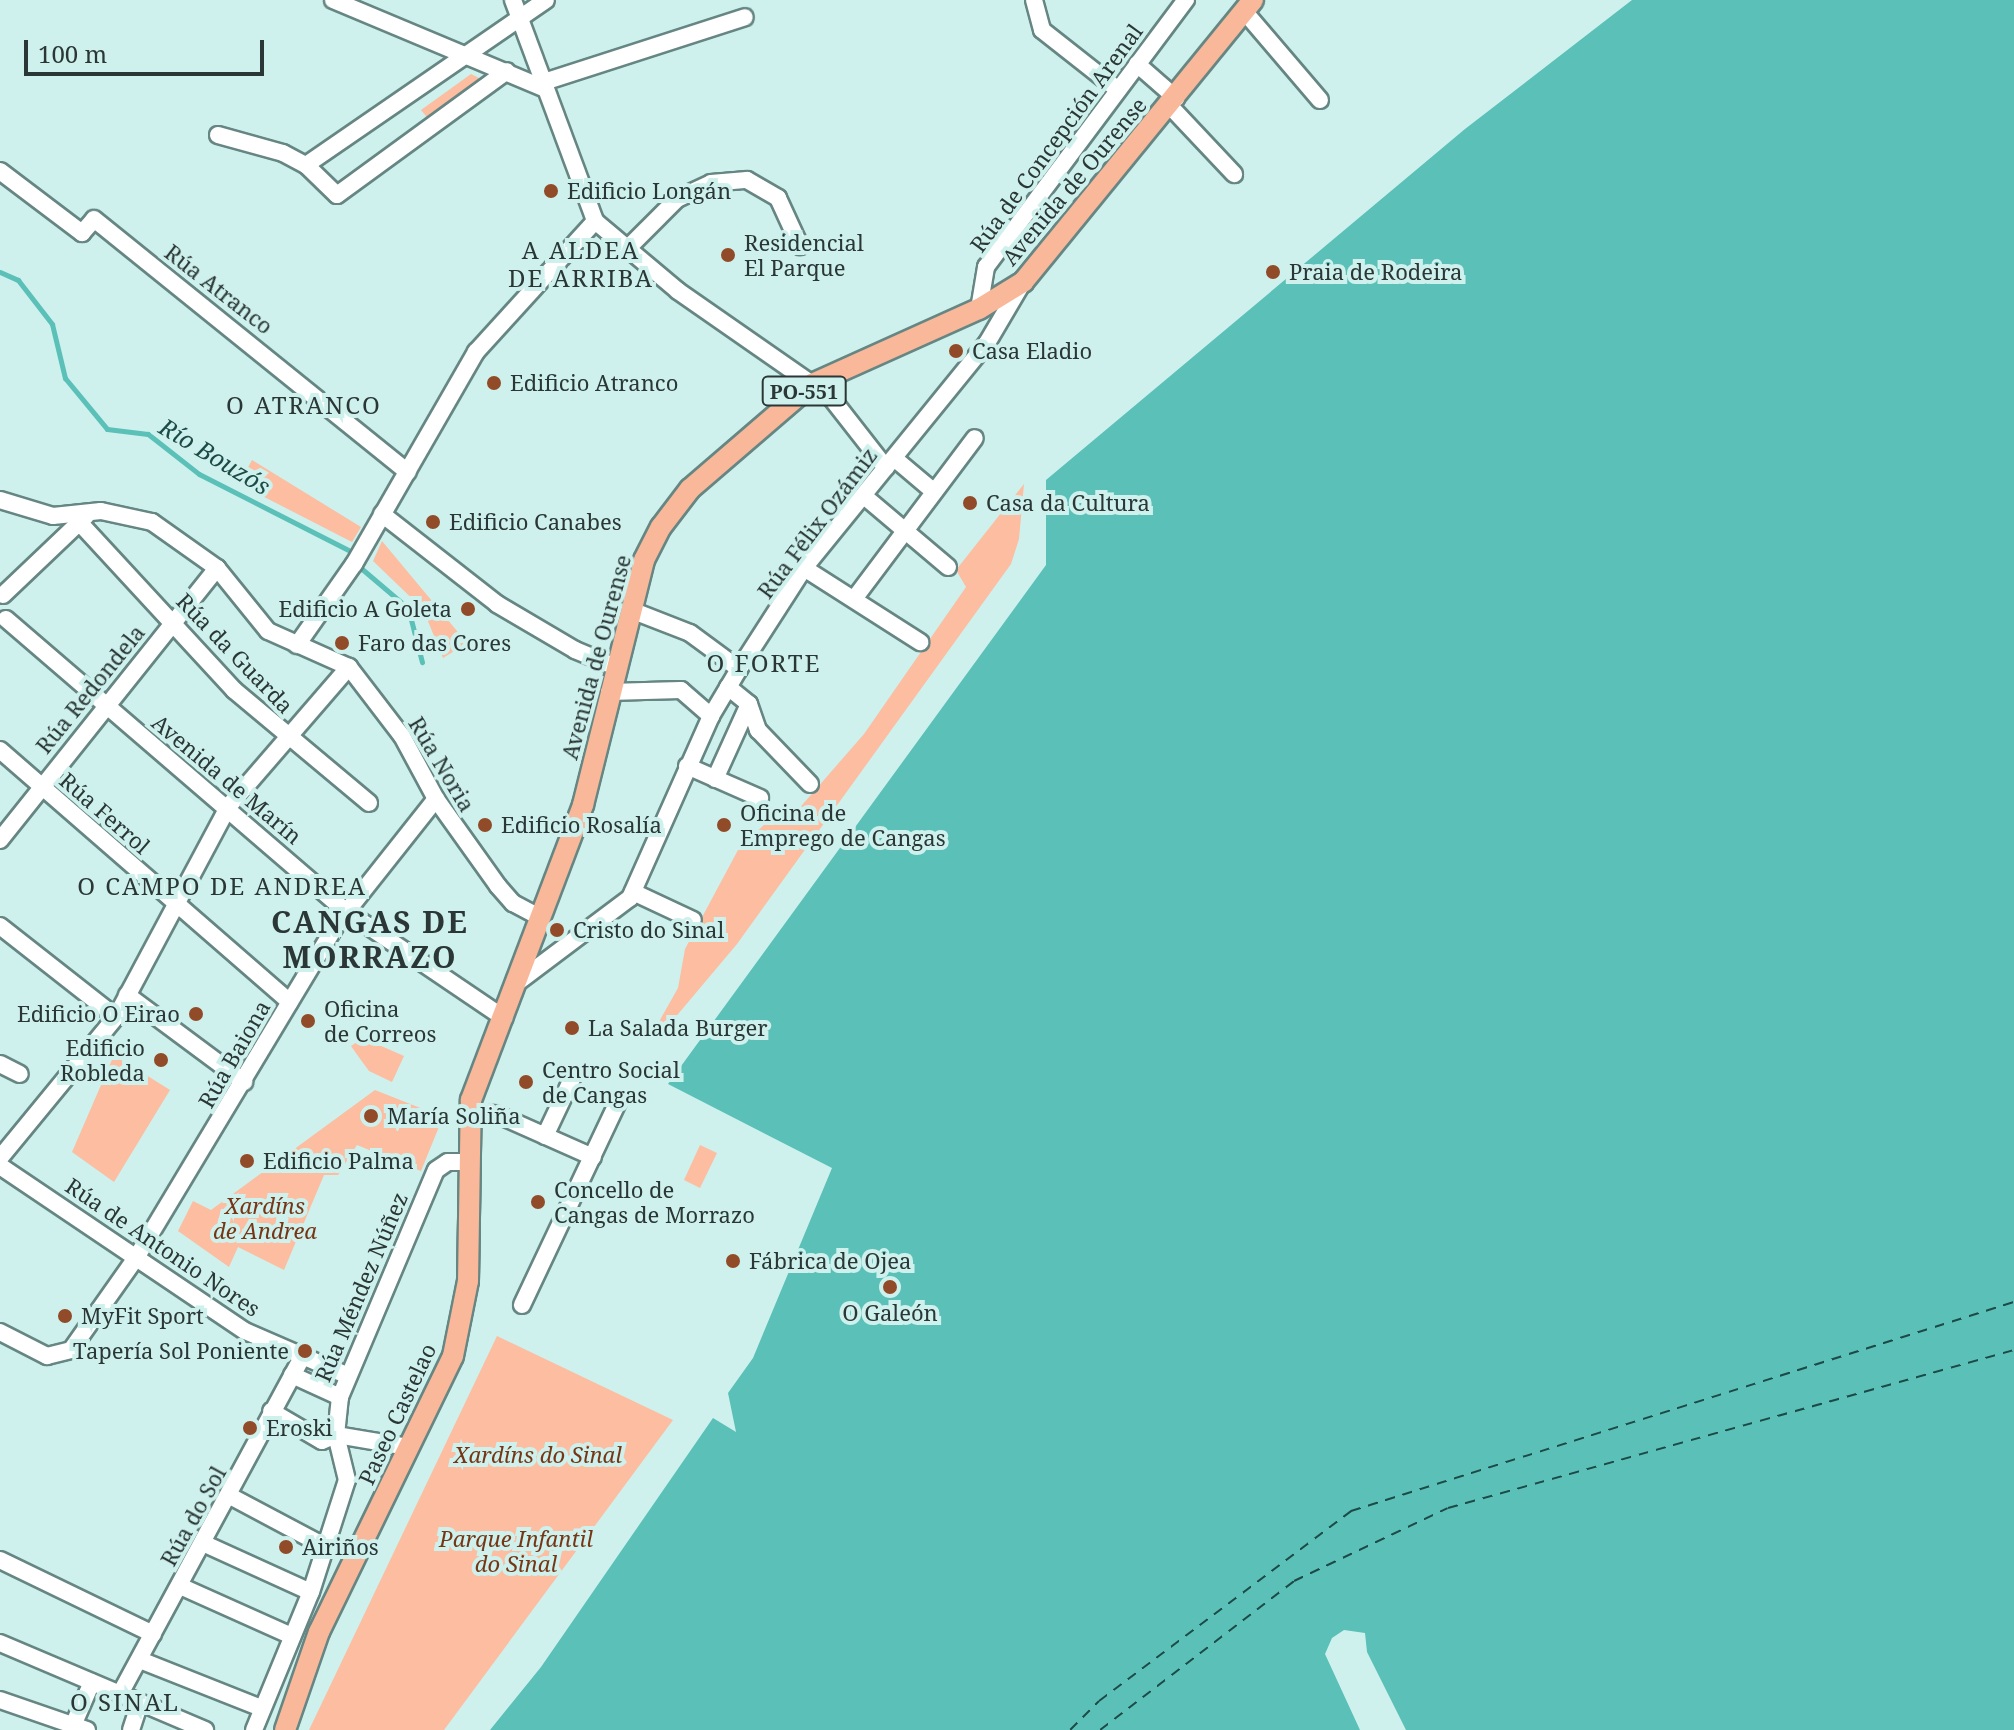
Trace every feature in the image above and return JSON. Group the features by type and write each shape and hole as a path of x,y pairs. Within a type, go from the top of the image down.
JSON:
{"main road":[{"name":"Avenida de Ourense","path":"504,1018 583,805 644,560 661,527 690,489 815,383 979,309 1023,282 1248,6"},
{"name":"PO-551","path":"470,1106 504,1018"},
{"name":"Paseo Castelao","path":"285,1730 319,1632 453,1356 466,1305 470,1106"}],"street":[{"path":"333,0 542,85 745,17"},
{"path":"513,0 595,221 626,250 815,383 890,463 933,491"},
{"path":"306,165 546,0"},
{"path":"1034,0 1042,30 1117,89"},
{"name":"Rúa de Concepción Arenal","path":"979,309 986,267 1186,0"},
{"path":"1248,6 1320,100"},
{"path":"1137,64 1234,174"},
{"path":"218,135 283,153 306,165 337,195 507,71"},
{"name":"Rúa Atranco","path":"0,171 82,233 94,219 408,472"},
{"path":"626,250 659,214 694,189 747,180 778,198 800,246"},
{"path":"297,645 408,472 476,352 595,221"},
{"name":"Rúa Félix Ozámiz","path":"518,982 631,895 687,766 711,716 739,669 804,568 987,343 1023,282"},
{"path":"854,599 902,530 975,438"},
{"path":"864,496 948,567"},
{"name":"Rúa Noria","path":"0,500 53,516 84,518 115,513 152,522 217,568 268,631 349,667 402,736 436,799 498,886 513,903 541,918"},
{"path":"382,514 497,604 575,650 616,667"},
{"path":"3,622 9,604 2,594 84,518"},
{"name":"Rúa da Guarda","path":"84,518 234,690 369,803"},
{"name":"Rúa Redondela","path":"0,840 105,703 217,568"},
{"path":"804,568 920,642"},
{"path":"631,610 690,633 739,669"},
{"name":"Avenida de Marín","path":"3,622 105,703 346,911 504,1018"},
{"path":"0,1158 116,1017 174,903 228,807 349,667"},
{"path":"728,687 749,704 758,730 810,784"},
{"path":"609,692 681,690 711,716"},
{"path":"715,779 749,704"},
{"name":"Rúa Ferrol","path":"0,750 290,1002"},
{"path":"687,766 760,798"},
{"name":"Rúa Baiona","path":"0,1332 47,1356 68,1353 80,1339 136,1258 346,911 436,799"},
{"path":"631,895 693,920"},
{"path":"0,926 116,1017"},
{"path":"127,995 244,1082"},
{"path":"0,1064 20,1074"},
{"path":"545,1136 572,1079"},
{"path":"522,1305 619,1100"},
{"path":"470,1106 496,1114 593,1157"},
{"name":"Rúa Méndez Núñez","path":"254,1730 311,1592 347,1480 329,1438 346,1375 436,1170 448,1162 469,1162"},
{"name":"Rúa de Antonio Nores","path":"0,1166 245,1331 346,1375"},
{"name":"Rúa do Sol","path":"120,1694 205,1544 271,1411 302,1357"},
{"path":"292,1375 340,1397"},
{"path":"271,1411 329,1438 408,1447"},
{"path":"230,1496 326,1547"},
{"path":"205,1544 311,1592"},
{"path":"0,1560 153,1634"},
{"path":"180,1586 292,1636"},
{"path":"0,1643 205,1730"},
{"path":"140,1660 261,1708"},
{"path":"2,1705 77,1728 92,1682"},
{"path":"131,1730 140,1703"}],"green space":[{"path":"471,74 485,81 430,121 421,110"},
{"path":"252,460 361,527 352,542 239,484"},
{"path":"1024,484 1019,539 1011,564 737,944 663,1032 656,1027 678,988 685,949 738,850 770,819 796,812 864,734 966,587 956,570"},
{"path":"382,541 467,643 443,658 423,609 373,561"},
{"path":"363,1038 404,1056 392,1082 369,1071 351,1046"},
{"path":"114,1055 170,1090 114,1182 72,1152"},
{"name":"Xardíns de Andrea","path":"375,1090 443,1117 421,1171 357,1145 338,1175 324,1175 284,1270 238,1247 229,1267 178,1231 193,1201 211,1210"},
{"path":"700,1145 717,1153 700,1188 684,1180"},
{"name":"Xardíns do Sinal","path":"497,1336 673,1420 444,1730 309,1730"}],"water":[{"path":"1632,0 2014,0 2014,1730 1406,1730 1367,1652 1365,1633 1344,1630 1332,1638 1325,1654 1360,1730 490,1730 541,1667 713,1418 736,1432 728,1393 753,1358 832,1168 668,1084 1046,565 1046,480 1465,129"}],"waterway":[{"name":"Río Bouzós","path":"0,272 18,280 52,324 65,378 107,429 148,434 199,474 348,550"},
{"name":"Río Bouzós","path":"362,569 408,608 422,662"}],"ferry route":[{"path":"1070,1730 1099,1701 1351,1511 2014,1302"},
{"path":"1100,1730 1294,1581 1448,1508 2014,1350"}],"place":[{"name":"Edificio Longán","path":"551,191"},
{"name":"Residencial El Parque","path":"728,255"},
{"name":"Praia de Rodeira","path":"1273,272"},
{"name":"Casa Eladio","path":"956,351"},
{"name":"Edificio Atranco","path":"494,383"},
{"name":"Casa da Cultura","path":"970,503"},
{"name":"Edificio Canabes","path":"433,522"},
{"name":"Edificio A Goleta","path":"468,609"},
{"name":"Faro das Cores","path":"342,643"},
{"name":"Edificio Rosalía","path":"485,825"},
{"name":"Oficina de Emprego de Cangas","path":"724,825"},
{"name":"Cristo do Sinal","path":"557,930"},
{"name":"Edificio O Eirao","path":"196,1014"},
{"name":"Oficina de Correos","path":"308,1021"},
{"name":"La Salada Burger","path":"572,1028"},
{"name":"Edificio Robleda","path":"161,1060"},
{"name":"Centro Social de Cangas","path":"526,1082"},
{"name":"María Soliña","path":"371,1116"},
{"name":"Edificio Palma","path":"247,1161"},
{"name":"Concello de Cangas de Morrazo","path":"538,1202"},
{"name":"Fábrica de Ojea","path":"733,1261"},
{"name":"O Galeón","path":"890,1287"},
{"name":"MyFit Sport","path":"65,1316"},
{"name":"Tapería Sol Poniente","path":"305,1351"},
{"name":"Eroski","path":"250,1428"},
{"name":"Airiños","path":"286,1547"}],"district":[{"name":"A ALDEA DE ARRIBA","path":"581,264"},
{"name":"O ATRANCO","path":"304,405"},
{"name":"O FORTE","path":"764,663"},
{"name":"O CAMPO DE ANDREA","path":"222,886"},
{"name":"CANGAS DE MORRAZO","path":"370,939"},
{"name":"O SINAL","path":"125,1702"}],"park label":[{"name":"Parque Infantil do Sinal","path":"516,1550"}]}
